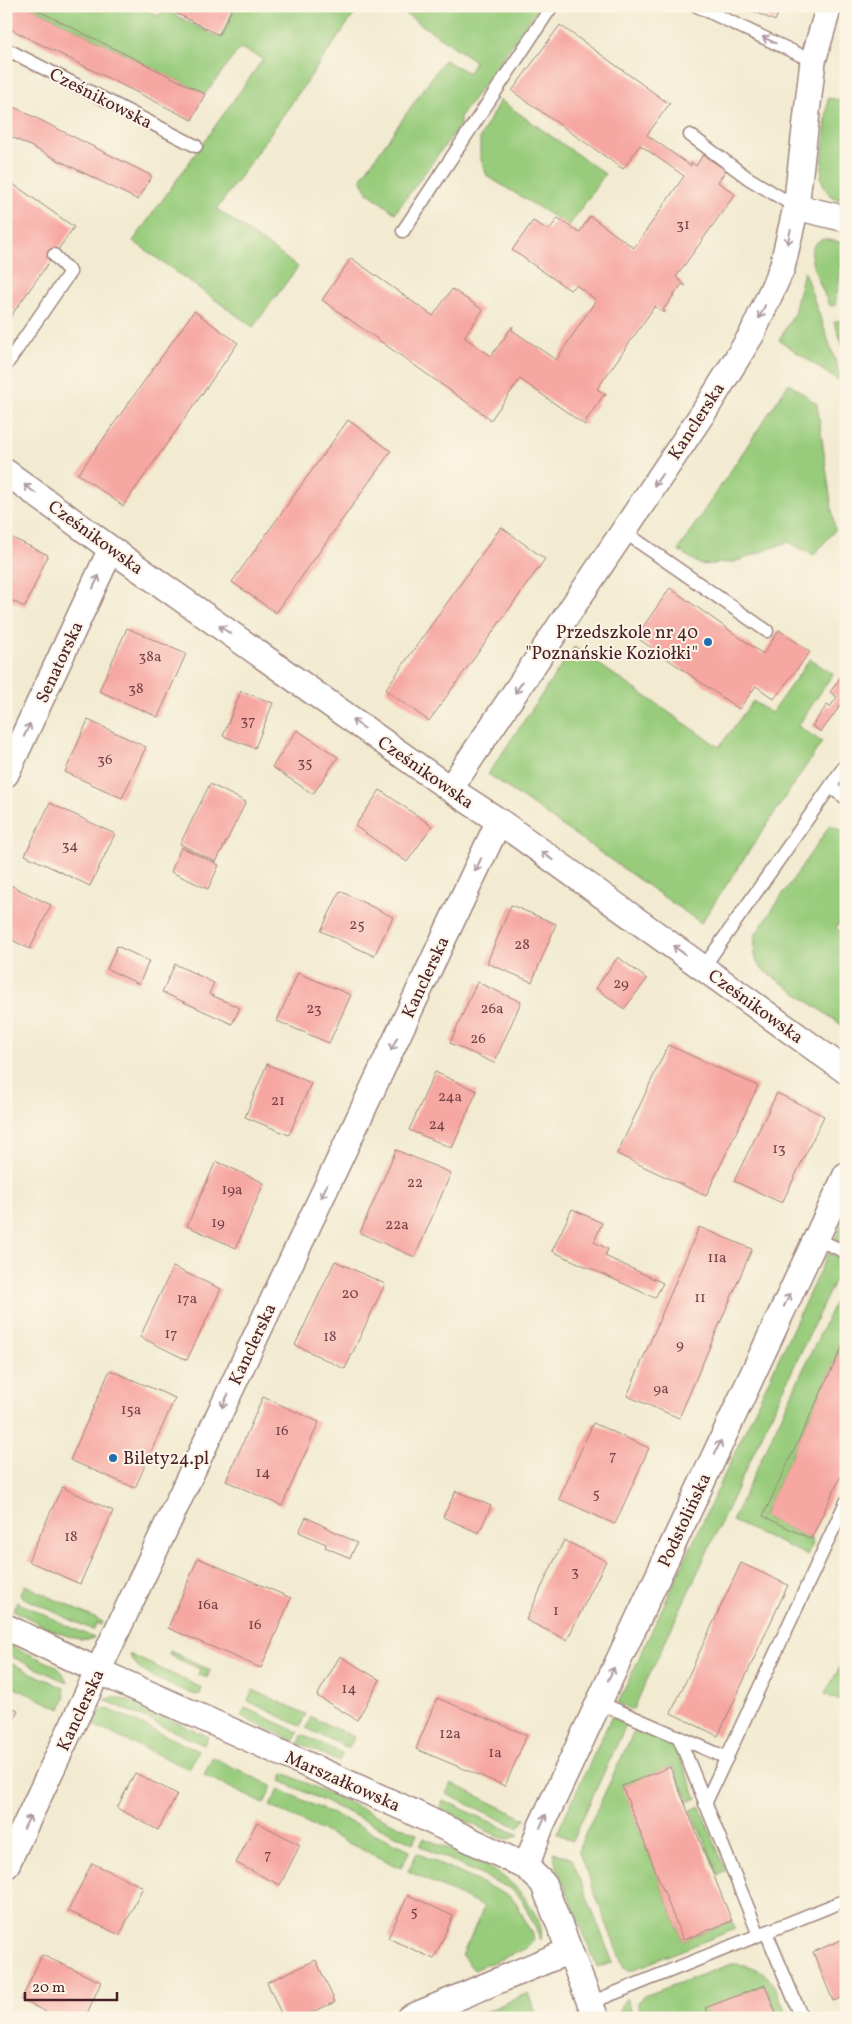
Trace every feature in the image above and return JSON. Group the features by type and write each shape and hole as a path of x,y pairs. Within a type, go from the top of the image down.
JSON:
{"street":[{"name":"Kanclerska","path":"450,789 707,407 752,334 782,268 796,207 814,61 829,6"},
{"path":"796,207 846,219"},
{"name":"Cześnikowska","path":"6,472 111,550 450,789 499,821 846,1072"},
{"name":"Senatorska","path":"6,774 111,550"},
{"name":"Kanclerska","path":"6,1866 499,821"},
{"name":"Podstolińska","path":"526,1867 541,1826 598,1702 846,1175"},
{"name":"Marszałkowska","path":"6,1627 98,1671 406,1809 526,1867 543,1883 593,2010"},
{"path":"409,2018 569,1951"}],"lane":[{"path":"403,231 552,6"},
{"path":"697,6 814,61"},
{"name":"Cześnikowska","path":"6,49 196,146"},
{"path":"690,134 748,178 796,207"},
{"path":"6,365 70,272 54,256"},
{"path":"623,531 768,631"},
{"path":"703,968 846,764"},
{"path":"830,787 846,798"},
{"path":"816,1239 846,1252"},
{"path":"705,1804 846,1502"},
{"path":"598,1702 726,1758"},
{"path":"679,1738 705,1804 762,1934 802,2018"},
{"path":"593,2010 762,1934 846,1900"}],"green space":[{"path":"29,6 138,6 159,16 163,9 220,38 236,6 360,6 217,209 298,267 253,327 133,241 263,59 240,48 205,94"},
{"path":"394,6 540,6 460,117 460,125 395,213 367,192 361,178 444,60 469,73 475,61"},
{"path":"828,98 846,101 846,202 829,194 821,178"},
{"path":"500,100 605,174 569,226 487,176 480,157 480,138"},
{"path":"824,239 845,243 835,306 829,305 816,274 811,256 814,245"},
{"path":"804,271 841,377 837,380 779,340 794,313"},
{"path":"846,318 846,354 834,322"},
{"path":"789,383 817,404 835,530 814,555 788,542 734,562 701,565 678,550"},
{"path":"574,647 719,747 753,701 771,713 810,659 833,674 798,726 822,742 701,923 488,774"},
{"path":"830,825 846,833 846,913 836,928 846,936 846,1028 762,969 757,961 754,948 755,935"},
{"path":"846,1215 846,1244 835,1239"},
{"path":"828,1253 844,1260 633,1710 618,1703"},
{"path":"841,1289 846,1291 846,1339 763,1516 811,1539 813,1544 807,1555 732,1521"},
{"path":"25,1585 103,1622 101,1625 97,1623 93,1630 20,1596"},
{"path":"17,1602 94,1638 76,1638 54,1630 13,1610"},
{"path":"6,1644 56,1666 68,1683 6,1654"},
{"path":"170,1651 210,1670 207,1678 198,1674 200,1669 169,1655"},
{"path":"129,1654 202,1688 200,1694 195,1695 148,1674 140,1669"},
{"path":"846,1656 846,1704 825,1694"},
{"path":"6,1661 64,1688 65,1699 61,1709 6,1684"},
{"path":"253,1690 306,1714 300,1726 248,1701"},
{"path":"113,1697 133,1702 208,1737 204,1745 105,1700"},
{"path":"106,1708 198,1751 189,1769 93,1725 101,1710"},
{"path":"245,1708 298,1732 294,1741 241,1717"},
{"path":"612,1716 627,1723 572,1841 557,1833"},
{"path":"311,1717 354,1737 349,1748 306,1728"},
{"path":"636,1727 674,1744 697,1798 689,1801 673,1766 622,1786 683,1940 732,1921 735,1929 628,1970 623,1966 579,1853 580,1845"},
{"path":"302,1735 342,1753 339,1762 299,1743"},
{"path":"212,1757 272,1786 264,1804 204,1775"},
{"path":"284,1773 417,1834 413,1843 281,1781"},
{"path":"451,1783 525,1819 517,1827 446,1794"},
{"path":"279,1789 410,1850 401,1868 270,1806"},
{"path":"443,1800 519,1835 508,1839 502,1838 439,1809"},
{"path":"700,1806 726,1871 718,1875 691,1810"},
{"path":"424,1838 472,1859 502,1876 515,1886 526,1899 538,1920 542,1936 541,1940 521,1898 511,1889 420,1846"},
{"path":"553,1852 572,1859 613,1963 597,1967 556,1865"},
{"path":"417,1853 509,1896 516,1902 534,1939 525,1949 474,1970 462,1956 484,1907 408,1871"},
{"path":"731,1964 754,1967 768,1977 778,1993 786,2013 784,2018 778,2018 765,1985 706,2008 709,2018 643,2018 637,2002 644,1996"},
{"path":"528,1993 537,2016 532,2018 472,2018"},
{"path":"626,1998 634,2018 619,2018 621,2006"}],"building":[{"path":"6,6 29,6 205,94 192,120 6,27"},
{"path":"172,6 233,6 219,35 170,10"},
{"path":"742,6 781,6 775,21"},
{"path":"560,25 670,103 647,135 691,166 691,162 696,166 703,155 726,170 718,182 735,194 676,277 686,286 682,284 663,310 665,311 664,313 655,306 597,389 606,395 603,396 585,422 587,423 585,425 520,379 490,421 489,418 322,300 351,258 433,316 452,289 483,310 464,337 491,356 513,326 512,330 556,360 596,300 576,285 570,290 512,250 533,221 549,230 558,218 579,233 590,216 634,248 684,176 640,145 623,169 512,91"},
{"path":"6,103 152,176 138,200 6,134"},
{"path":"6,179 74,227 6,323"},
{"path":"846,263 846,289 841,288"},
{"path":"194,311 238,343 123,506 77,473 79,473"},
{"path":"348,420 391,451 276,613 232,582"},
{"path":"501,527 545,559 429,721 385,690"},
{"path":"6,535 48,555 25,607 6,598"},
{"path":"670,588 763,654 779,630 810,652 774,699 756,686 739,709 636,637"},
{"path":"127,628 186,654 158,717 99,691"},
{"path":"842,675 846,677 846,698 821,732 812,726 827,705 830,707 837,697 830,692"},
{"path":"241,691 273,703 255,748 223,736"},
{"path":"88,720 146,747 122,798 65,772"},
{"path":"297,730 338,757 313,794 272,767"},
{"path":"210,784 246,802 216,862 180,844"},
{"path":"380,790 432,826 407,862 355,826"},
{"path":"50,803 115,834 90,886 25,855"},
{"path":"181,847 219,865 208,889 171,872"},
{"path":"10,885 51,905 30,949 6,937 6,893"},
{"path":"340,891 393,917 374,956 321,931"},
{"path":"511,905 556,924 532,982 487,963"},
{"path":"117,946 149,961 139,984 107,969"},
{"path":"618,957 647,979 624,1009 596,988"},
{"path":"175,964 214,983 209,994 240,1008 232,1024 162,992"},
{"path":"298,973 351,995 329,1043 277,1021"},
{"path":"477,982 521,1002 494,1063 450,1043"},
{"path":"668,1045 758,1086 706,1196 617,1154"},
{"path":"267,1064 311,1083 289,1135 245,1117"},
{"path":"435,1072 477,1091 452,1148 409,1130"},
{"path":"777,1093 824,1116 782,1203 734,1181"},
{"path":"396,1150 451,1173 415,1257 360,1233"},
{"path":"216,1161 264,1183 236,1248 187,1226"},
{"path":"572,1209 602,1223 594,1242 608,1249 605,1256 663,1283 655,1298 552,1251"},
{"path":"699,1227 752,1249 679,1418 627,1396"},
{"path":"335,1261 385,1284 345,1369 295,1345"},
{"path":"173,1267 221,1289 187,1360 140,1337"},
{"path":"846,1339 846,1465 811,1539 763,1516"},
{"path":"110,1370 175,1398 135,1488 70,1460"},
{"path":"263,1397 319,1422 282,1506 226,1481"},
{"path":"593,1423 649,1448 615,1524 559,1499"},
{"path":"62,1487 113,1511 80,1584 28,1561"},
{"path":"456,1491 491,1506 479,1533 443,1517"},
{"path":"306,1517 357,1543 350,1558 325,1547 326,1544 299,1532"},
{"path":"564,1540 606,1561 567,1640 526,1620"},
{"path":"198,1558 291,1598 261,1668 168,1628"},
{"path":"741,1563 788,1585 718,1736 671,1713"},
{"path":"340,1656 380,1680 357,1720 317,1696"},
{"path":"437,1698 527,1735 505,1786 416,1749"},
{"path":"6,1705 18,1710 6,1737"},
{"path":"670,1767 732,1921 683,1940 622,1786"},
{"path":"135,1773 177,1794 158,1830 117,1808"},
{"path":"257,1822 300,1845 280,1885 236,1863"},
{"path":"92,1863 143,1887 120,1935 68,1911"},
{"path":"408,1895 453,1916 434,1959 388,1938"},
{"path":"846,1938 846,1996 833,2001 813,1952"},
{"path":"42,1955 101,1982 85,2018 60,2018 21,2000"},
{"path":"316,1960 335,2002 299,2018 283,2018 267,1982"},
{"path":"765,1985 778,2018 709,2018 705,2008"}],"place":[{"name":"Przedszkole nr 40 \"Poznańskie Koziołki\"","path":"708,642"},
{"name":"Bilety24.pl","path":"113,1458"}]}
